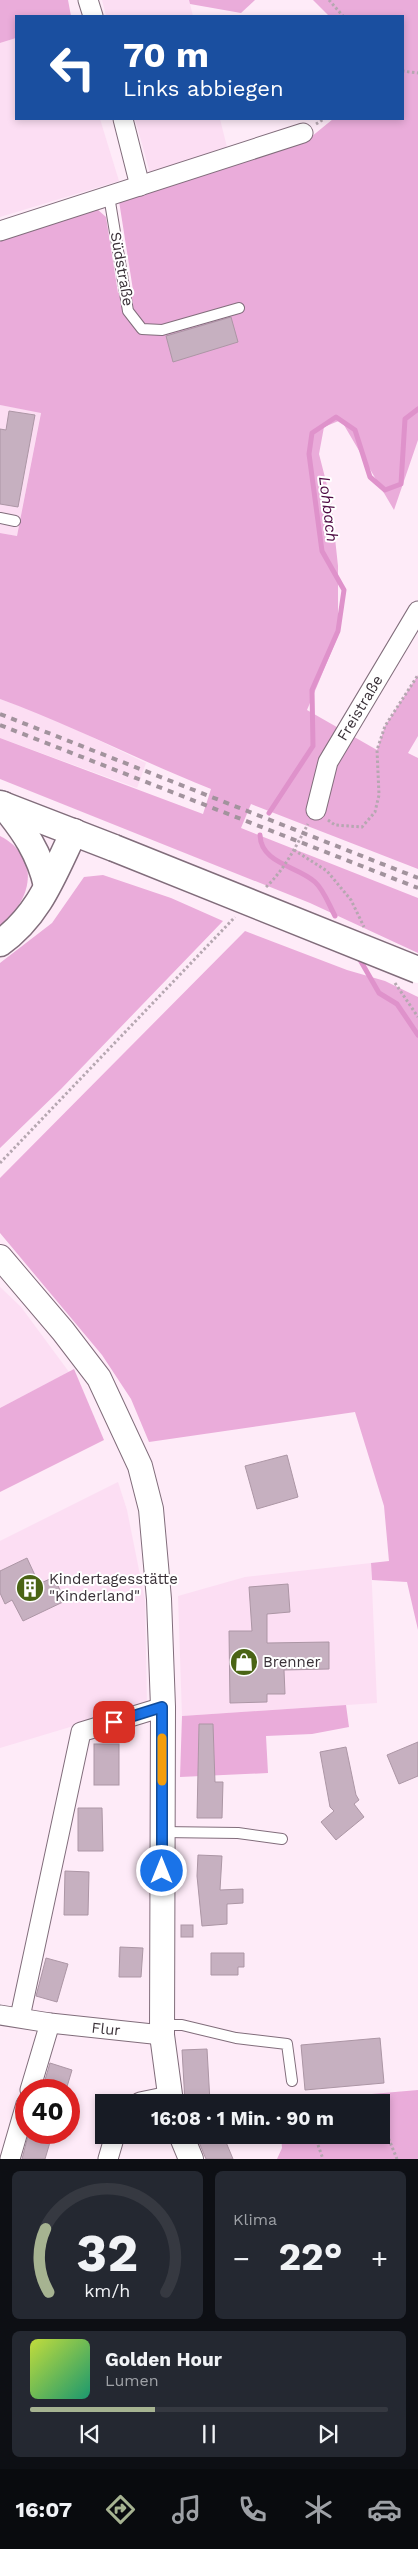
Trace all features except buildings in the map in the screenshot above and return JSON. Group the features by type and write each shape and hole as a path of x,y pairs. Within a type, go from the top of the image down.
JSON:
{"main road":[{"path":"1,804 418,970"},
{"path":"1,804 33,846 40,860 47,886"},
{"path":"0,943 17,931 29,918 74,832"}],"street":[{"path":"88,0 93,15"},
{"path":"123,120 140,186"},
{"path":"0,231 303,133"},
{"name":"Freistraße","path":"316,810 328,762 418,611"},
{"path":"0,1258 63,1330 99,1378 140,1466 151,1509 159,1599 162,1707 162,2030 169,2094"},
{"path":"20,2017 81,1732 162,1707"},
{"name":"Flur","path":"0,2015 50,2023 162,2030"},
{"path":"33,2079 50,2023"},
{"path":"10,2159 15,2142"},
{"path":"108,2159 112,2144"},
{"path":"185,2144 191,2159"}],"lane":[{"name":"Südstraße","path":"109,196 128,312 142,329 162,330 239,308"},
{"path":"0,518 15,521"},
{"path":"162,1832 238,1833 282,1839"},
{"path":"162,2030 182,2024 236,2038 287,2044 292,2081"}],"path":[{"path":"329,0 342,15"},
{"path":"404,70 418,73"},
{"path":"264,888 278,876 316,810 335,825 362,827 375,812 379,795 377,750 385,726 418,675"},
{"path":"0,1163 239,914"},
{"path":"390,2142 397,2159"},
{"path":"318,2145 324,2159"}],"shaded area":[{"path":"0,0 68,0 71,15 15,15 15,38 0,43"},
{"path":"102,0 189,0 193,15 106,15"},
{"path":"189,0 255,0 241,13 190,4"},
{"path":"313,0 418,0 418,440 394,510 341,420 324,427 319,454 331,501 338,566 338,636 307,710 377,750 385,726 418,675 418,736 408,753 418,758 418,869 251,804 241,828 418,898 418,953 310,903 0,779 0,738 203,814 211,789 0,699 0,533 17,536 41,413 0,405 0,239 97,209 106,217 118,293 133,290 119,201 311,137 332,120 404,120 404,15 328,15"},
{"path":"15,38 15,120 100,120 119,181 0,217 0,43"},
{"path":"135,120 220,120 227,147 150,173"},
{"path":"0,405 41,412 17,536 0,533"},
{"path":"0,699 48,716 146,763 137,788 0,738"},
{"path":"0,836 13,845 22,856 27,867 28,880 19,904 11,916 0,926"},
{"path":"103,875 171,898 223,921 61,1089 0,1148 0,963 52,923 84,877"},
{"path":"245,931 347,970 385,981 418,997 418,1630 407,1582 372,1580 371,1563 389,1561 384,1506 355,1412 149,1442 131,1399 102,1355 0,1233 0,1178"},
{"path":"0,1287 21,1307 69,1372 0,1408"},
{"path":"74,1369 104,1440 0,1492 0,1408"},
{"path":"118,1482 127,1510 145,1600 147,1704 0,1748 0,1541"},
{"path":"371,1563 377,1703 182,1716 178,1596 245,1577"},
{"path":"346,1705 349,1727 312,1734 266,1736 268,1773 180,1777 182,1716"},
{"path":"418,2090 418,2159 277,2159 282,2144 390,2144 390,2094 372,2094"}],"waterway":[{"name":"Lohbach","path":"269,813 313,746 312,690 338,631 344,590 322,551 309,454 312,433 336,417 355,430 370,477 385,490 401,484 405,419 418,409"},
{"name":"Lohbach","path":"260,835 262,845 273,858 308,877 318,885 335,916"},
{"name":"Lohbach","path":"359,958 379,993 397,1004 418,1035"}],"railway":[{"path":"0,714 418,878"},
{"path":"0,725 418,888"}],"slow traffic":[{"path":"162,1738 162,1781"}],"place":[{"name":"Kindertagesstätte \"Kinderland\"","path":"30,1588"},
{"name":"Brenner","path":"244,1662"}],"route":[{"path":"114,1722 162,1707 162,1871"}]}
